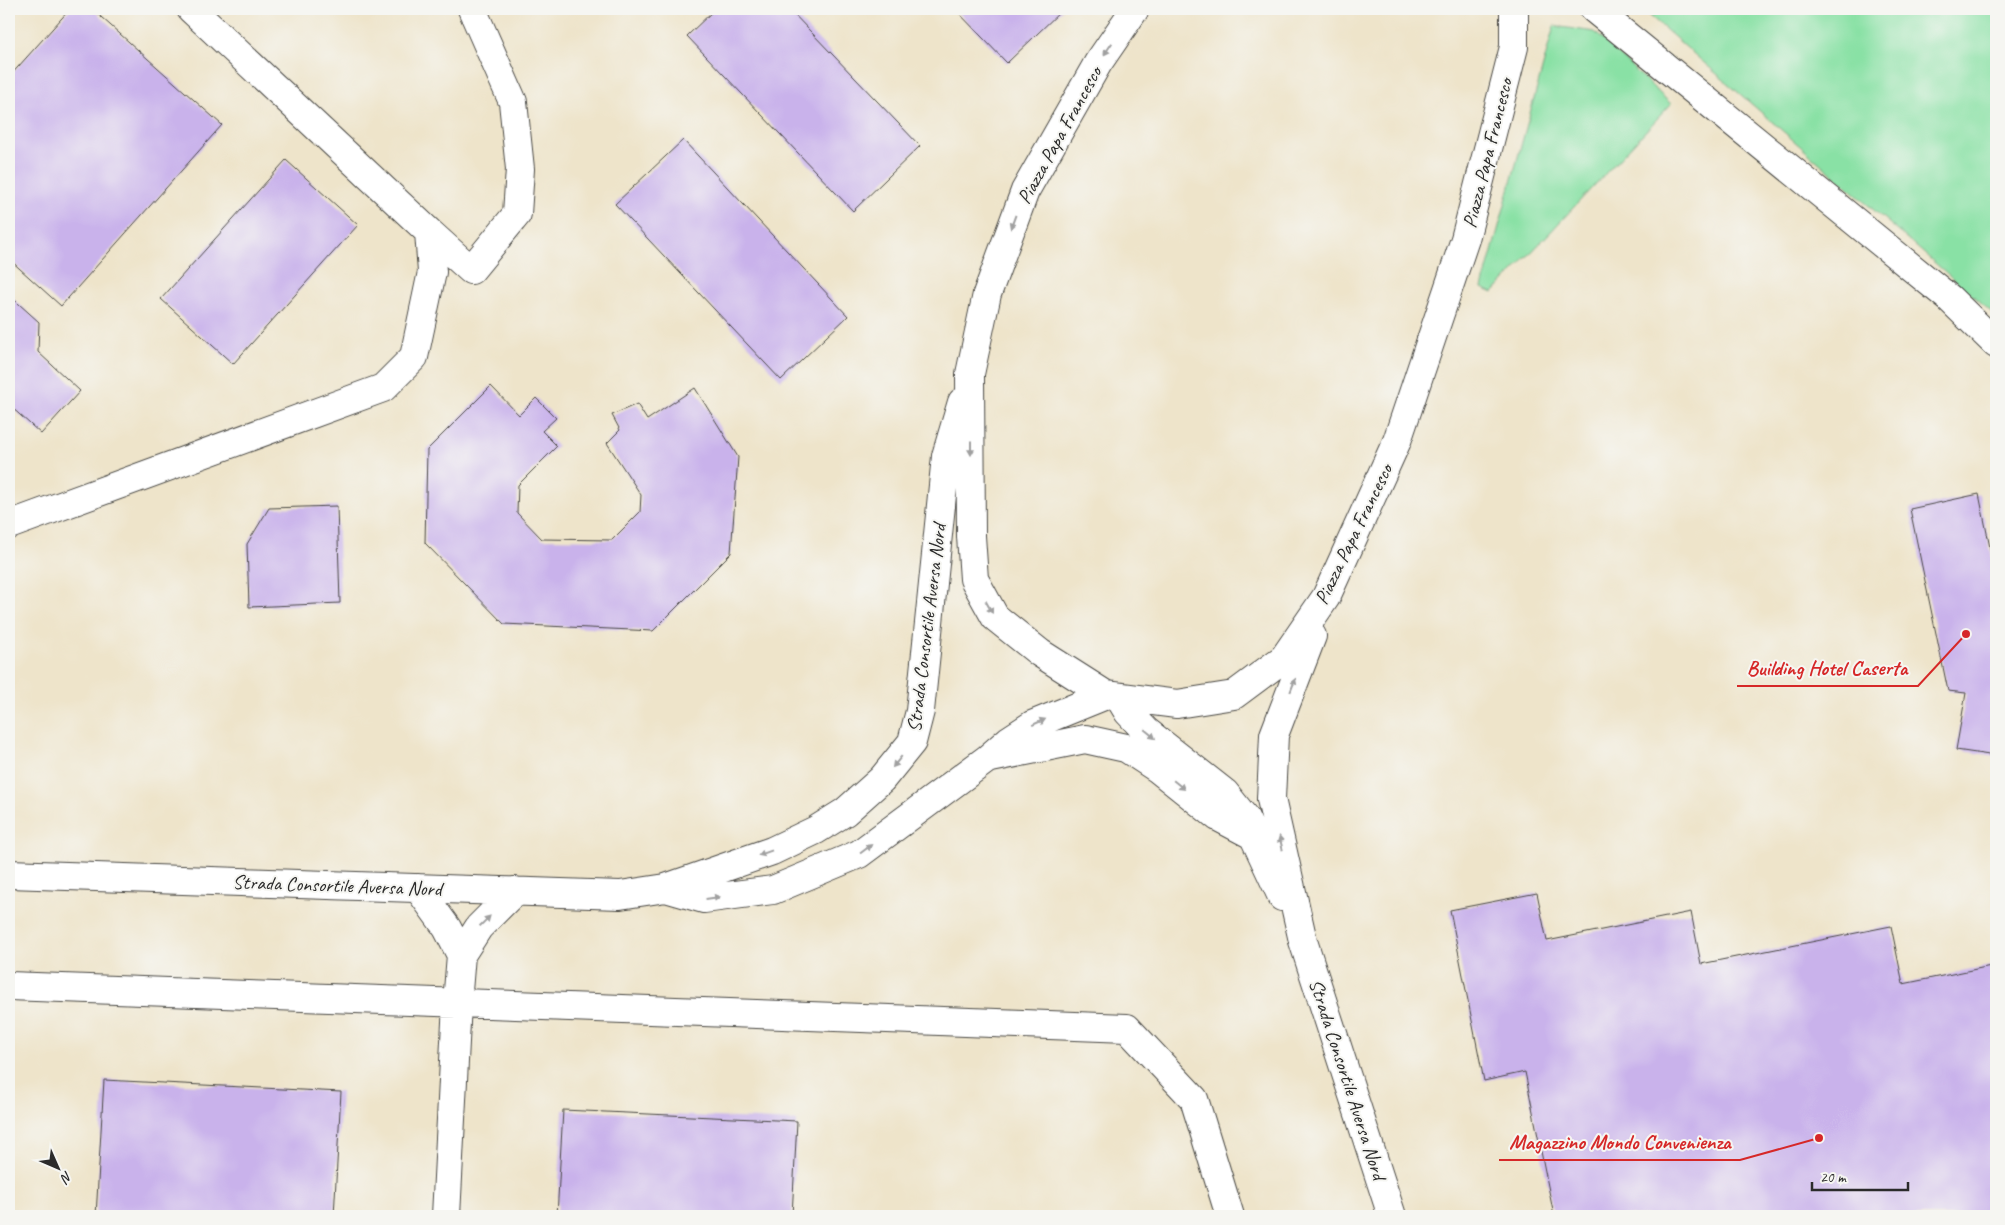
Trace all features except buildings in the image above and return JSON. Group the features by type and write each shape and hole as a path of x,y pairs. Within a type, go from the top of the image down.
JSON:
{"street":[{"path":"190,9 471,270 518,214 520,170 513,102 472,9"},
{"name":"Piazza Papa Francesco","path":"1135,9 1098,63 1025,191 987,294 970,374 971,536 974,579 995,617 1040,653 1113,696 1177,704 1234,695 1284,658 1326,597 1400,432 1465,239 1514,47 1514,9"},
{"path":"1514,47 1533,9"},
{"path":"1594,9 1949,298 1996,344"},
{"path":"9,525 383,388 414,357 432,272 429,232"},
{"name":"Strada Consortile Aversa Nord","path":"9,874 620,895 666,888 772,851 816,830 845,812 882,779 912,742 920,711 946,456 970,374"},
{"name":"Strada Consortile Aversa Nord","path":"1326,597 1274,735 1271,799 1303,941 1392,1216"},
{"name":"Strada Consortile Aversa Nord","path":"666,888 704,899 773,890 859,854 987,759 1009,740 1032,725 1113,696 1146,731 1225,792 1245,818 1303,941"},
{"name":"Strada Consortile Aversa Nord","path":"987,759 1085,739 1126,748 1158,769 1218,817 1252,835"},
{"path":"418,888 447,928 461,955"},
{"path":"446,1216 461,955 479,927 515,891"},
{"path":"9,986 1128,1028 1194,1099 1230,1216"}],"green space":[{"path":"1642,9 1996,9 1996,316"},
{"path":"1554,26 1595,32 1671,104 1493,293 1482,288"}],"place":[{"name":"Building Hotel Caserta","path":"1966,634"},
{"name":"Magazzino Mondo Convenienza","path":"1819,1138"}]}
